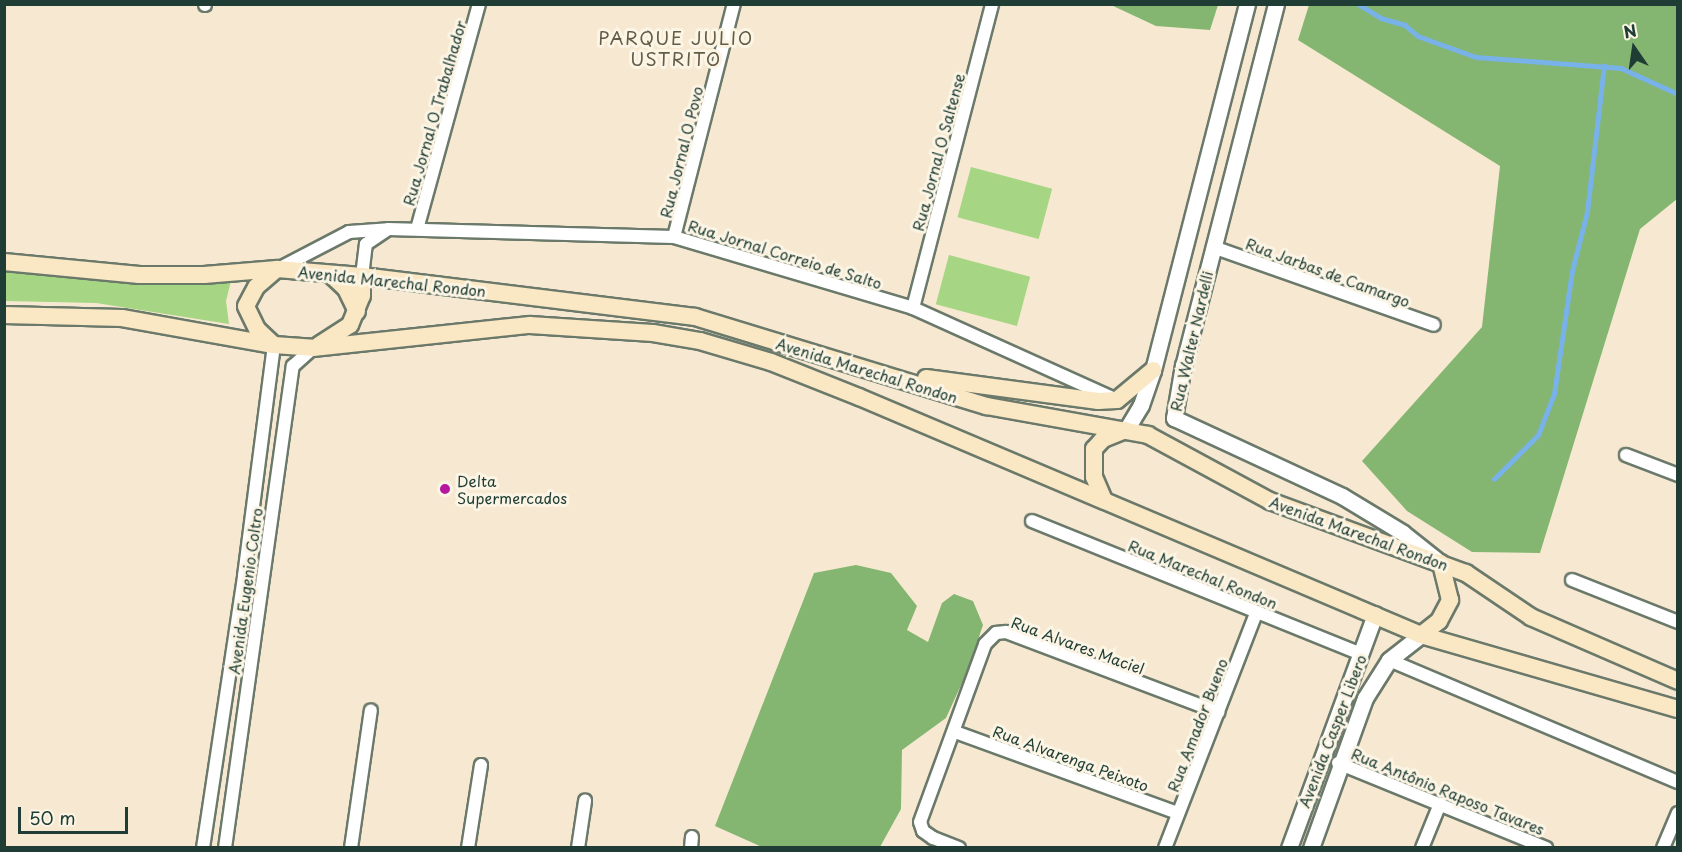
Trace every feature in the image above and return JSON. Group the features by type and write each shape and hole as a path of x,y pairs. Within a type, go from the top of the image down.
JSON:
{"main road":[{"name":"Avenida Marechal Rondon","path":"4,262 140,274 204,275 277,269 362,276 694,317 839,364 864,368 987,406 1126,430 1162,442 1270,501 1466,573 1531,617 1674,676"},
{"path":"274,345 256,329 246,306 256,287 277,269"},
{"path":"330,274 346,289 357,312"},
{"path":"313,348 339,334 357,312 362,276"},
{"name":"Avenida Marechal Rondon","path":"4,315 122,318 274,345 313,348 530,325 653,333 691,339 771,362 1103,498 1421,635 1608,686 1677,709"},
{"path":"864,368 1048,396 1117,400 1153,370"},
{"path":"1103,498 1094,477 1094,449 1103,439 1126,430"},
{"path":"1421,635 1439,621 1450,600 1441,563"}],"street":[{"name":"Rua Jornal O Trabalhador","path":"417,229 479,4"},
{"name":"Rua Jornal O Povo","path":"674,237 734,4"},
{"name":"Rua Jornal O Saltense","path":"913,308 992,4"},
{"name":"Rua Walter Nardelli","path":"1126,430 1141,405 1153,370 1247,4"},
{"name":"Rua Walter Nardelli","path":"1276,4 1213,247 1174,418 1342,496 1402,533 1441,563"},
{"path":"362,276 366,244 388,229"},
{"name":"Rua Jornal Correio de Salto","path":"277,269 349,232 417,229 674,237 913,308 1117,400"},
{"name":"Rua Jarbas de Camargo","path":"1213,247 1434,325"},
{"name":"Avenida Eugenio Coltro","path":"203,848 244,576 274,345"},
{"name":"Avenida Eugenio Coltro","path":"225,848 261,576 293,366 313,348"},
{"path":"1626,455 1677,475"},
{"name":"Rua Marechal Rondon","path":"1032,521 1362,654"},
{"path":"244,576 261,576"},
{"path":"1572,580 1677,622"},
{"name":"Rua Amador Bueno","path":"1165,848 1256,613"},
{"name":"Avenida Casper Libero","path":"1288,848 1375,614"},
{"name":"Rua Alvares Maciel","path":"955,732 985,644 990,636 1006,632 1218,712"},
{"name":"Avenida Casper Libero","path":"1311,848 1338,762 1365,698 1389,660 1421,635"},
{"path":"1389,660 1677,782"},
{"path":"351,848 371,710"},
{"path":"955,732 920,822 923,831 933,838 959,848"},
{"name":"Rua Alvarenga Peixoto","path":"955,732 1178,813"},
{"name":"Rua Antônio Raposo Tavares","path":"1338,762 1542,847"},
{"path":"468,848 481,765"},
{"path":"210,798 231,801"},
{"path":"578,848 585,801"},
{"path":"1422,848 1440,804"},
{"path":"1663,848 1677,813"}],"green space":[{"path":"1111,5 1218,5 1210,30 1156,26"},
{"path":"1309,5 1677,5 1677,199 1640,229 1540,553 1472,552 1407,511 1362,461 1482,327 1500,166 1298,40"},
{"path":"971,167 1052,189 1039,239 958,217"},
{"path":"949,255 1030,277 1017,326 936,304"},
{"path":"5,266 232,277 226,301 229,324 96,303 5,301"},
{"path":"856,565 891,573 917,606 907,630 928,642 942,603 954,594 973,601 983,625 967,672 946,718 902,750 901,809 880,847 762,847 715,826 814,573"}],"waterway":[{"path":"1358,4 1381,18 1405,25 1418,36 1476,57 1621,68 1678,94"},
{"path":"1494,479 1538,435 1554,394 1572,271 1587,212 1604,66"}],"place":[{"name":"Delta Supermercados","path":"445,489"}],"district":[{"name":"PARQUE JULIO USTRITO","path":"676,49"}]}
